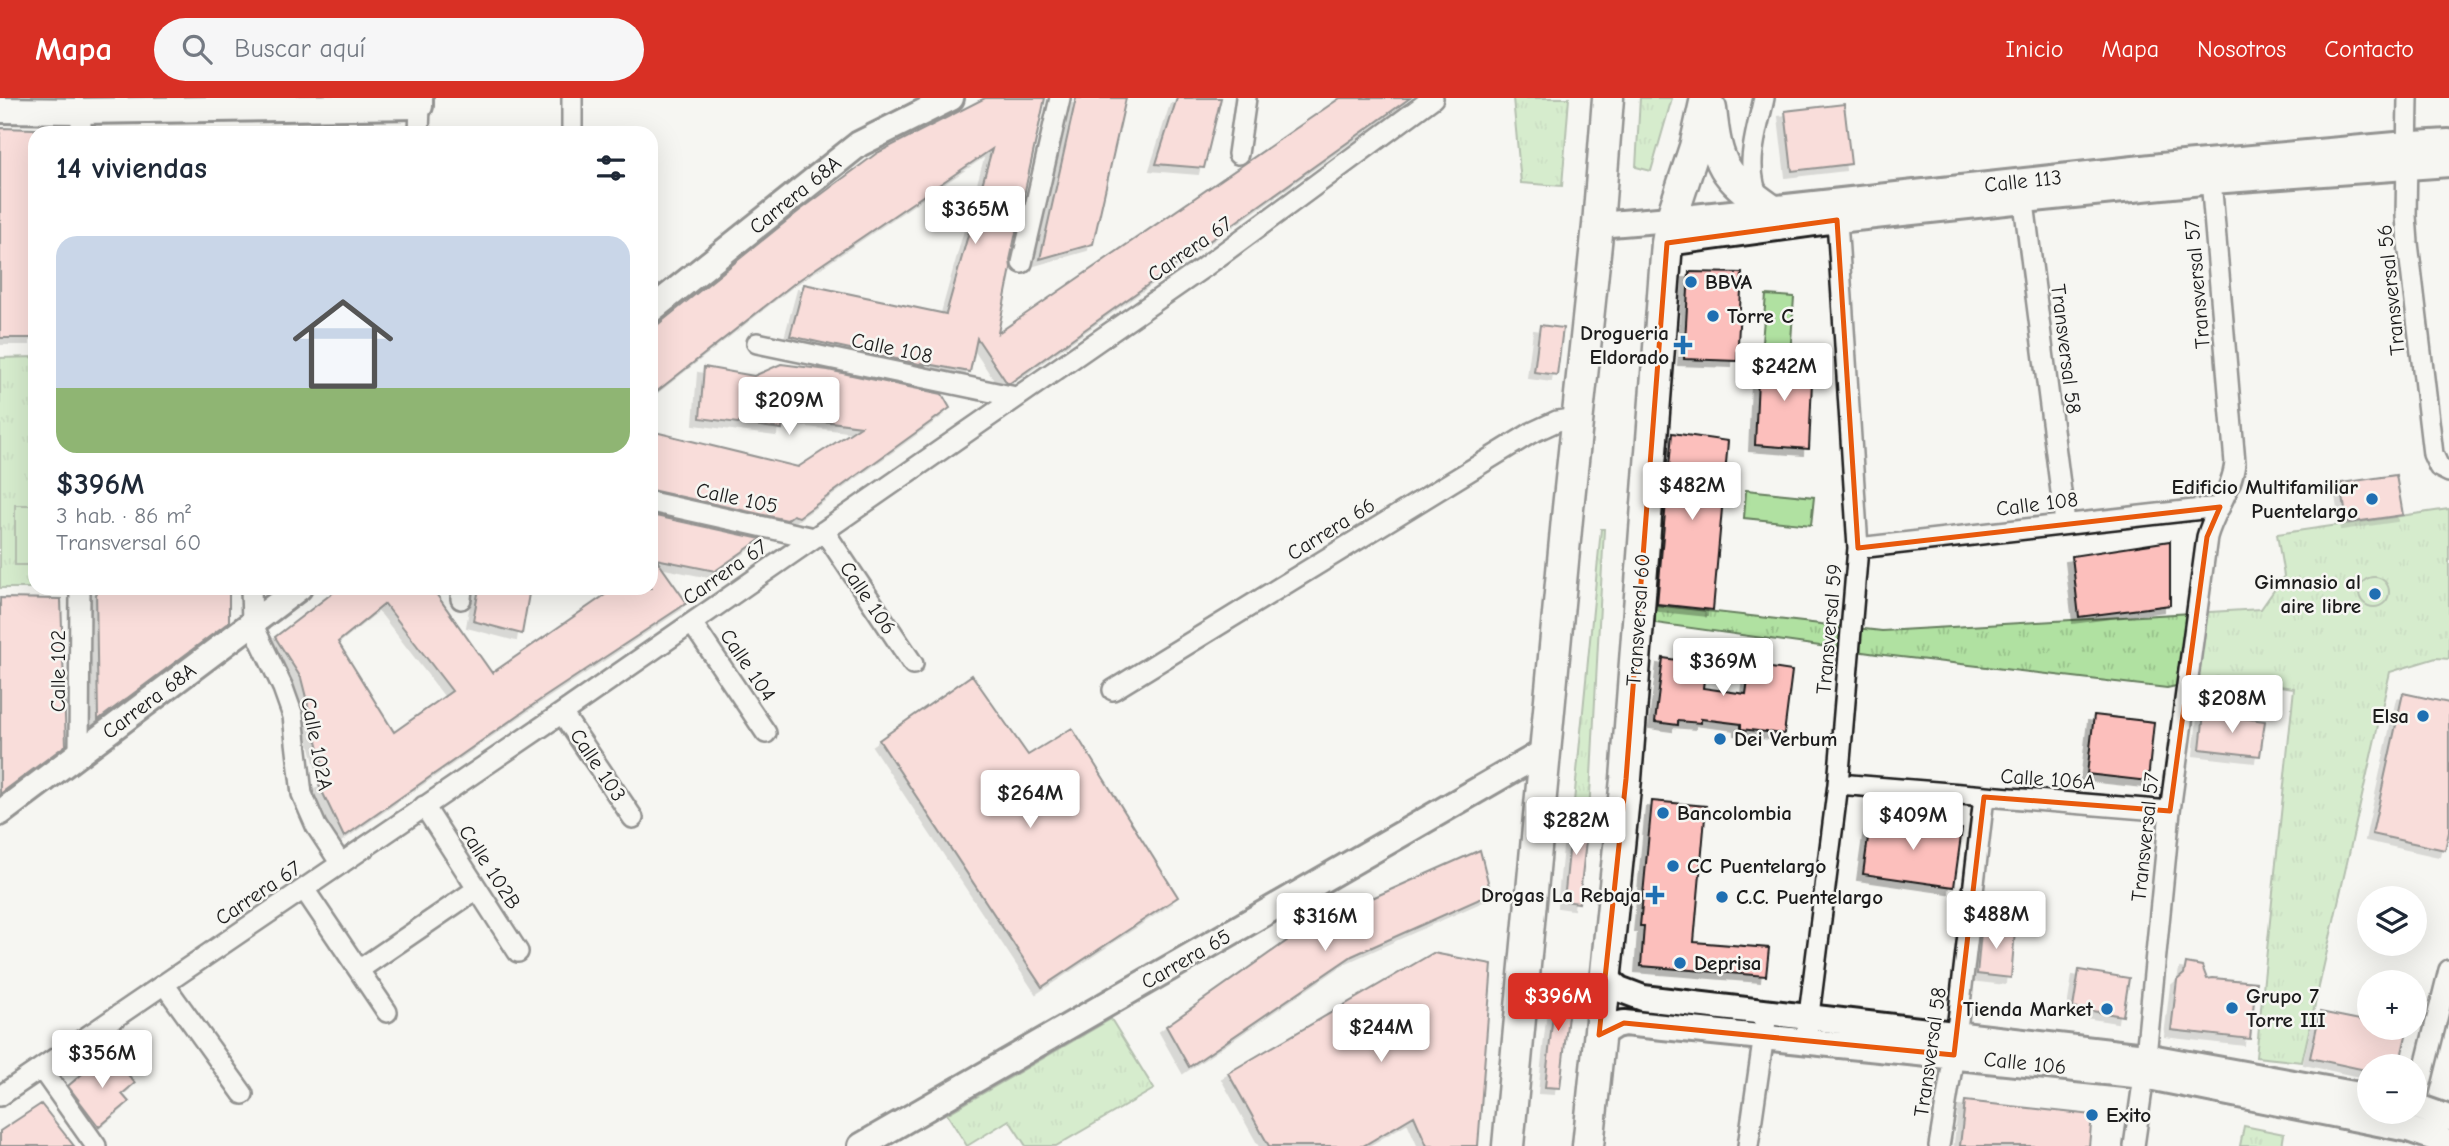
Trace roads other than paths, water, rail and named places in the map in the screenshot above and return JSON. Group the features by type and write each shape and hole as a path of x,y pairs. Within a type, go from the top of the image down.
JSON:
{"main road":[{"path":"1508,1146 1577,418 1598,226 1608,98"},
{"path":"1708,98 1719,158 1740,185 1765,205"},
{"name":"Transversal 60","path":"1588,1146 1626,779 1669,231 1708,98"}],"street":[{"path":"572,98 572,126"},
{"name":"Carrera 68A","path":"658,304 859,144 951,98"},
{"path":"1022,263 1060,98"},
{"path":"1238,154 1246,98"},
{"name":"Carrera 67","path":"0,1096 562,713 1203,268 1433,98"},
{"path":"1764,98 1750,165 1755,191 1765,205"},
{"name":"Transversal 56","path":"2408,98 2408,243 2432,454 2439,467 2447,471"},
{"path":"0,110 39,104 81,122 420,102 419,126"},
{"name":"Calle 113","path":"1669,231 1765,205 2022,191 2407,155 2449,142"},
{"name":"Calle 113","path":"2407,155 2449,164"},
{"name":"Transversal 57","path":"2134,1146 2145,1066 2170,811 2207,537 2212,520 2230,485 2235,463 2211,172"},
{"name":"Calle 113","path":"1598,226 1669,231 1837,220 2022,191"},
{"name":"Transversal 58","path":"2022,191 2065,523"},
{"name":"Transversal 59","path":"1807,1030 1838,784 1858,548 1837,220"},
{"name":"Calle 108","path":"757,343 1016,397"},
{"name":"Carrera 66","path":"1113,690 1531,433 1557,421 1577,418"},
{"name":"Calle 105","path":"658,503 819,534"},
{"name":"Calle 108","path":"1858,548 2220,507"},
{"name":"Calle 106","path":"819,534 912,664"},
{"name":"Calle 102","path":"79,753 80,595"},
{"name":"Calle 102A","path":"251,595 252,623 283,688 293,716 302,794 316,826 341,864"},
{"name":"Carrera 68A","path":"0,813 290,595"},
{"name":"Calle 104","path":"692,623 766,733"},
{"name":"Calle 103","path":"562,713 633,818"},
{"name":"Carrera 65","path":"861,1146 1547,750"},
{"name":"Calle 106A","path":"1838,784 2170,811"},
{"name":"Transversal 58","path":"1939,1146 1955,1045 1984,797"},
{"name":"Calle 102B","path":"424,806 518,952"},
{"path":"304,889 387,1012"},
{"path":"360,970 477,889"},
{"path":"2427,1058 2449,970"},
{"name":"Calle 106","path":"1605,977 1619,989 1643,999 1766,1026"},
{"path":"164,984 243,1094"},
{"name":"Calle 106","path":"1599,1035 1624,1023 1766,1026 2145,1066 2357,1095"},
{"path":"1748,1146 1766,1026"},
{"name":"Calle 106","path":"2145,1066 2357,1107"},
{"path":"41,1068 96,1146"},
{"name":"Calle 106","path":"2427,1118 2449,1118"},
{"name":"Calle 106","path":"2421,1124 2449,1143"}],"place":[{"name":"BBVA","path":"1691,282"},
{"name":"Torre C","path":"1713,316"},
{"name":"Drogueria Eldorado","path":"1683,345"},
{"name":"Edificio Multifamiliar Puentelargo","path":"2372,499"},
{"name":"Gimnasio al aire libre","path":"2375,594"},
{"name":"Elsa","path":"2423,716"},
{"name":"Dei Verbum","path":"1720,739"},
{"name":"Bancolombia","path":"1663,813"},
{"name":"CC Puentelargo","path":"1673,866"},
{"name":"Drogas La Rebaja","path":"1655,895"},
{"name":"C.C. Puentelargo","path":"1722,897"},
{"name":"Deprisa","path":"1680,963"},
{"name":"Grupo 7 Torre III","path":"2232,1008"},
{"name":"Tienda Market","path":"2107,1009"},
{"name":"Exito","path":"2092,1115"}]}
